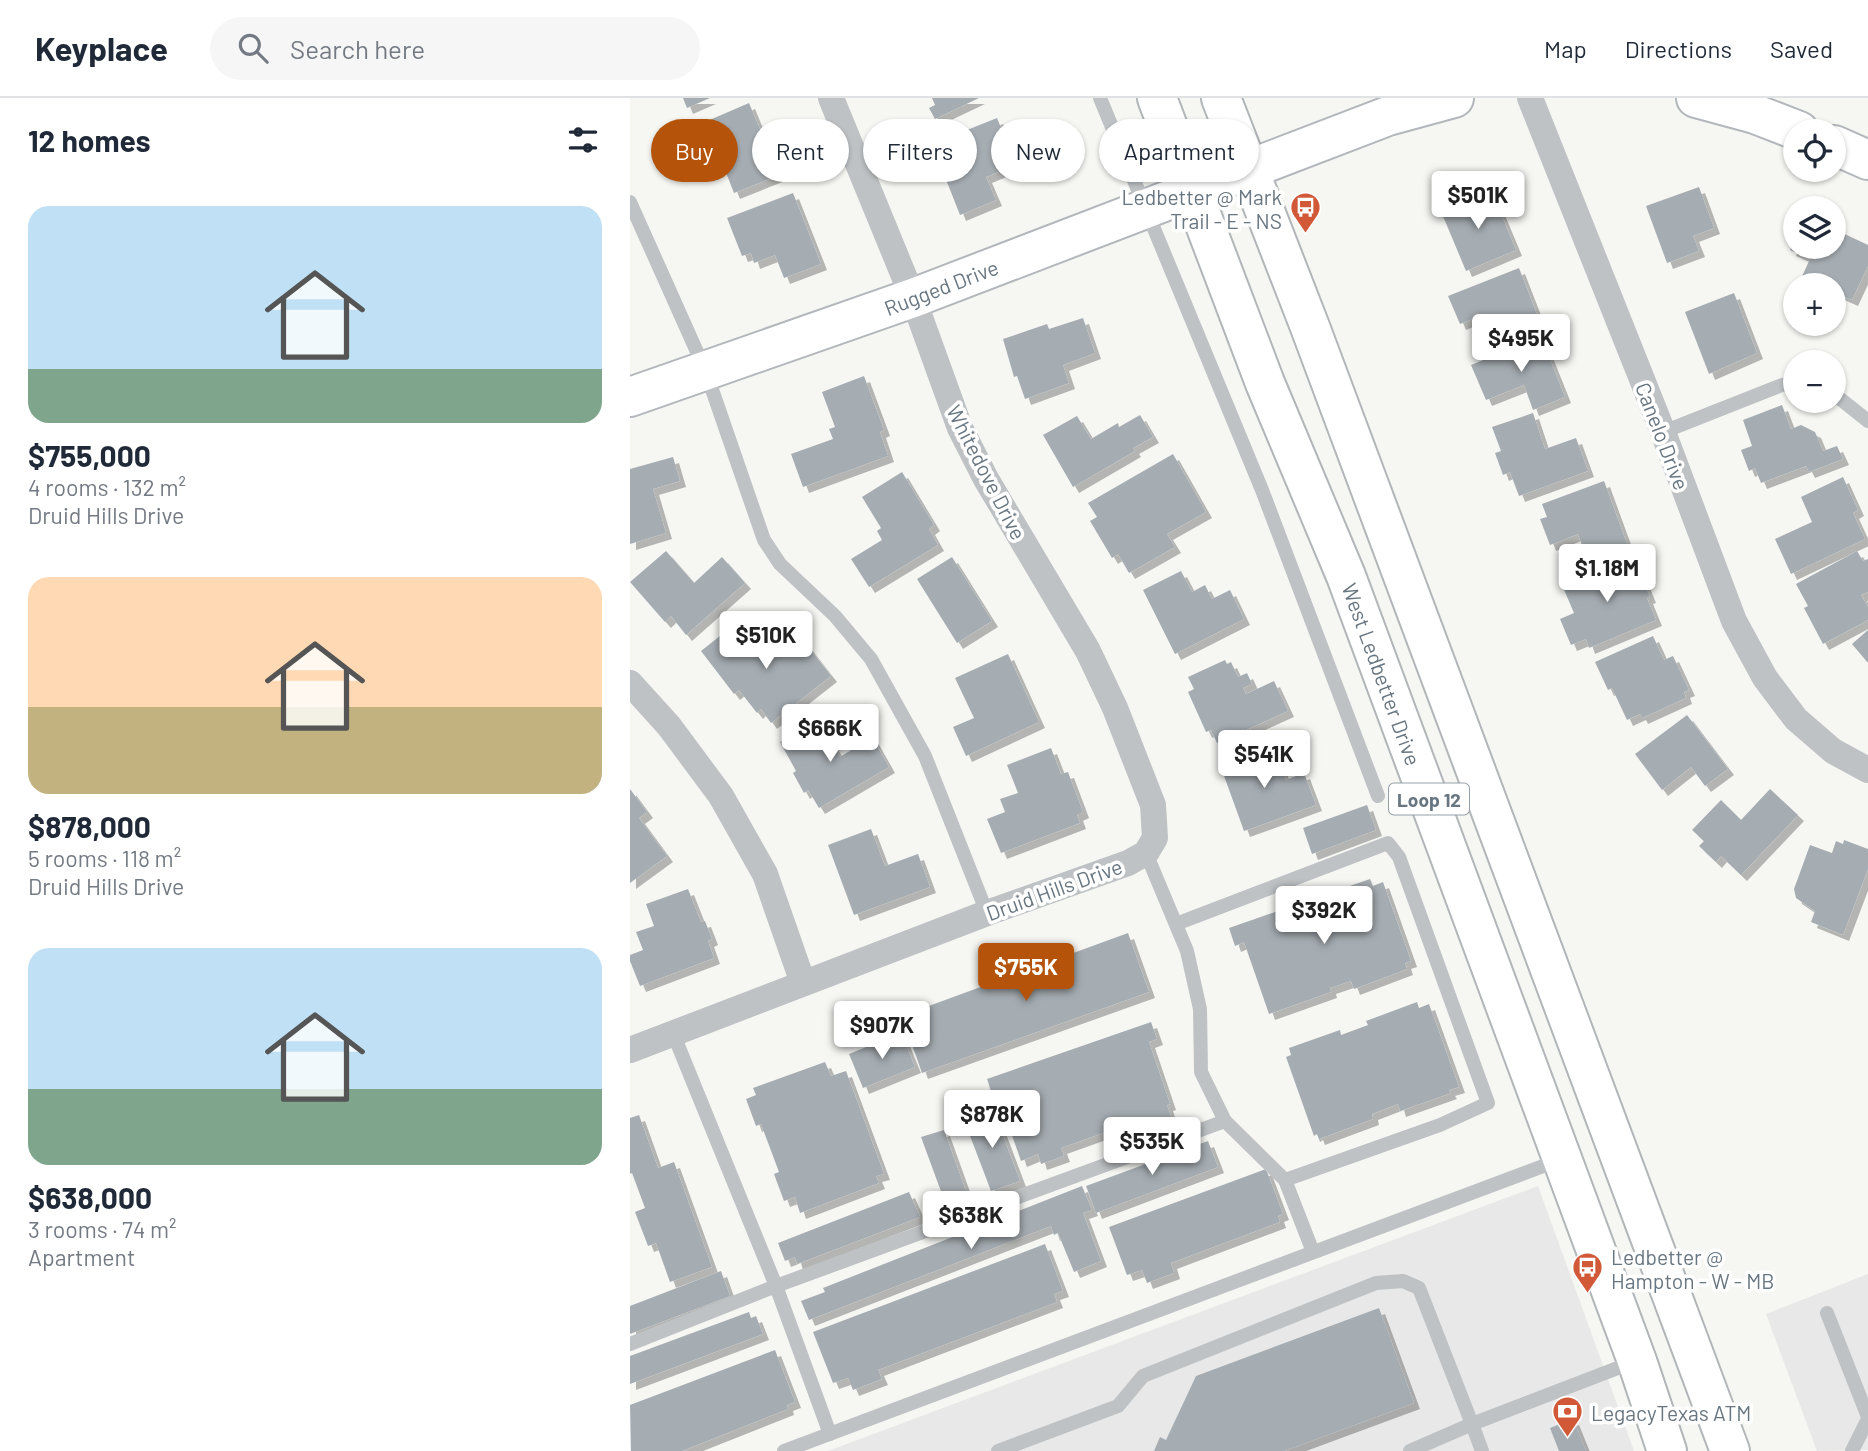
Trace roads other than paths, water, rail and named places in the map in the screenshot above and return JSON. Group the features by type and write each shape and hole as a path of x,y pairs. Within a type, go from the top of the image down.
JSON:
{"main road":[{"name":"West Ledbetter Drive","path":"1157,98 1265,383 1346,576 1637,1361 1667,1451"},
{"name":"Loop 12","path":"1221,98 1229,119"},
{"name":"Rugged Drive","path":"1259,165 1388,116 1454,98"},
{"path":"1696,98 1783,125"},
{"path":"1846,150 1868,160"},
{"name":"Rugged Drive","path":"630,397 913,298 1216,182"},
{"name":"Loop 12","path":"1254,182 1730,1451"}],"street":[{"name":"Whitedove Drive","path":"831,98 913,298 960,428 986,479 1088,650 1115,708 1153,805 1150,845"},
{"name":"Canelo Drive","path":"1530,98 1734,621 1765,678 1796,719 1833,751 1868,770"},
{"path":"630,683 669,726 722,796 765,874 803,983"},
{"name":"Druid Hills Drive","path":"630,1050 987,913 1128,863 1150,845"}],"lane":[{"path":"1100,98 1262,490 1378,796"},
{"path":"630,202 705,372 764,540 780,564 835,617 871,659 925,756 987,913"},
{"path":"1662,432 1783,385"},
{"path":"1846,404 1868,421"},
{"path":"1176,924 1388,842 1399,857 1488,1102 1440,1125 1285,1180"},
{"path":"1150,845 1186,951 1200,1009 1201,1072 1225,1121 1285,1180 1313,1252"},
{"path":"673,1033 776,1286 830,1434"},
{"path":"630,1344 776,1286 1225,1121"},
{"path":"784,1451 1562,1160"},
{"path":"998,1451 1118,1406 1143,1376 1376,1283 1403,1281 1419,1288 1482,1451"},
{"path":"1827,1313 1868,1418 1852,1451"},
{"path":"1410,1451 1472,1424 1637,1361"}],"place":[{"name":"Ledbetter @ Mark Trail - E - NS","path":"1305,235"},
{"name":"Ledbetter @ Hampton - W - MB","path":"1588,1295"},
{"name":"LegacyTexas ATM","path":"1568,1439"}]}
